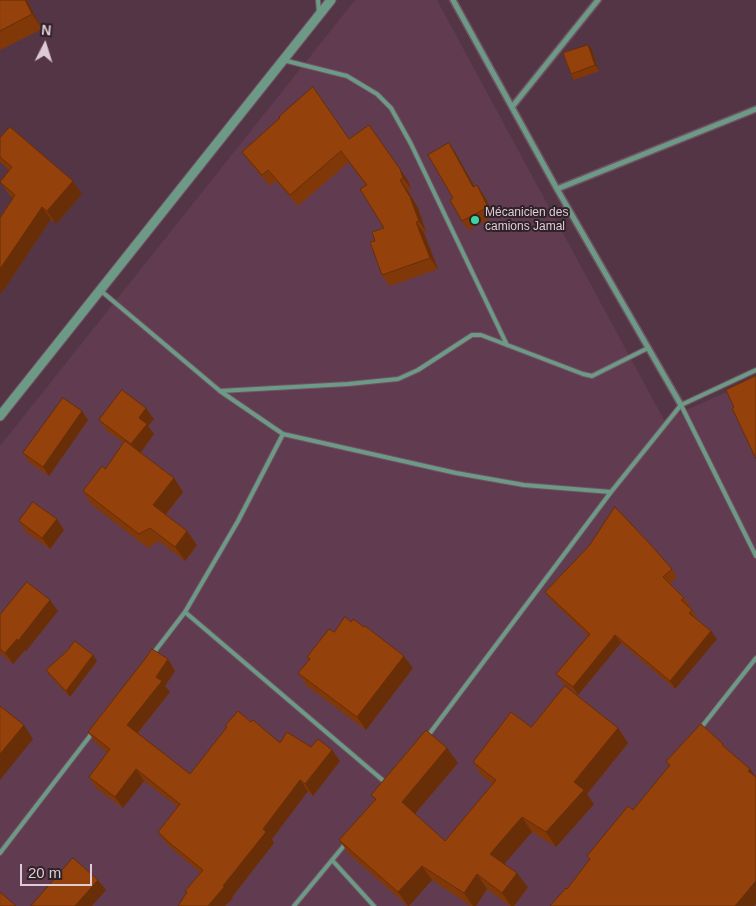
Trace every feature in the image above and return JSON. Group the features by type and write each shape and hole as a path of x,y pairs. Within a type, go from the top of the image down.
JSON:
{"street":[{"path":"0,416 331,0"},
{"path":"453,0 557,189 681,405"},
{"path":"512,106 598,0"},
{"path":"557,189 756,109"}],"lane":[{"path":"318,0 319,15"},
{"path":"283,60 347,76 377,94 391,108 411,144 507,345"},
{"path":"100,290 220,391 283,434 524,485 610,492"},
{"path":"220,391 348,384 398,379 418,370 472,335 481,335 592,376 648,348"},
{"path":"426,738 610,492 681,405 756,370"},
{"path":"681,405 756,556"},
{"path":"149,659 185,612 238,521 283,434"},
{"path":"185,612 390,786"},
{"path":"695,736 756,658"},
{"path":"0,853 95,730"},
{"path":"294,906 350,838"},
{"path":"332,860 374,906"}],"shaded area":[{"path":"355,0 437,0 664,420 756,379 756,906 0,906 0,446"}],"building":[{"path":"0,0 25,0 32,14 0,31"},
{"path":"588,45 595,65 571,74 563,53"},
{"path":"313,87 349,139 369,125 400,169 403,178 400,180 410,197 419,221 416,222 430,258 382,275 370,242 375,241 372,232 384,228 360,189 367,185 341,151 290,195 268,170 262,175 242,152"},
{"path":"10,127 73,181 47,211 42,207 0,269 0,218 15,195 0,182 12,167 0,157 0,138"},
{"path":"449,143 473,187 477,185 488,207 462,221 450,200 453,198 428,155"},
{"path":"756,376 756,459 732,408 734,407 726,390"},
{"path":"122,390 146,408 139,418 147,424 131,444 99,420"},
{"path":"63,398 82,411 43,467 23,453"},
{"path":"125,441 174,478 153,505 187,531 175,547 150,528 139,534 83,491 102,466 105,469"},
{"path":"33,502 57,519 42,538 19,521"},
{"path":"615,507 672,569 663,577 684,598 681,600 692,610 689,613 711,631 670,681 615,635 573,687 556,674 590,634 545,592 589,546"},
{"path":"27,582 50,600 18,641 17,639 5,653 0,649 0,615"},
{"path":"345,617 351,622 353,619 365,626 404,656 357,717 298,673 310,659 307,657 329,629 334,632"},
{"path":"75,641 93,655 66,691 46,670"},
{"path":"152,649 168,659 156,677 162,681 127,725 190,774 238,711 251,722 253,720 280,743 287,732 311,747 318,739 332,750 305,784 300,780 263,829 266,832 208,906 178,906 187,892 185,891 203,870 158,832 180,804 136,769 115,797 89,777 110,749 88,732"},
{"path":"565,686 618,728 574,782 584,790 546,832 522,817 490,854 517,873 502,893 477,874 464,893 422,866 398,892 339,840 376,799 371,795 426,730 447,748 402,802 445,841 496,780 473,762 511,712 531,727"},
{"path":"0,706 24,725 0,754"},
{"path":"701,724 750,769 748,771 756,777 756,881 735,906 550,906 567,889 590,859 587,856 628,806 633,810 670,765 666,762"},
{"path":"73,858 98,880 75,906 31,906"},
{"path":"0,892 16,906 0,906"}],"place":[{"name":"Mécanicien des camions Jamal","path":"475,220"}]}
